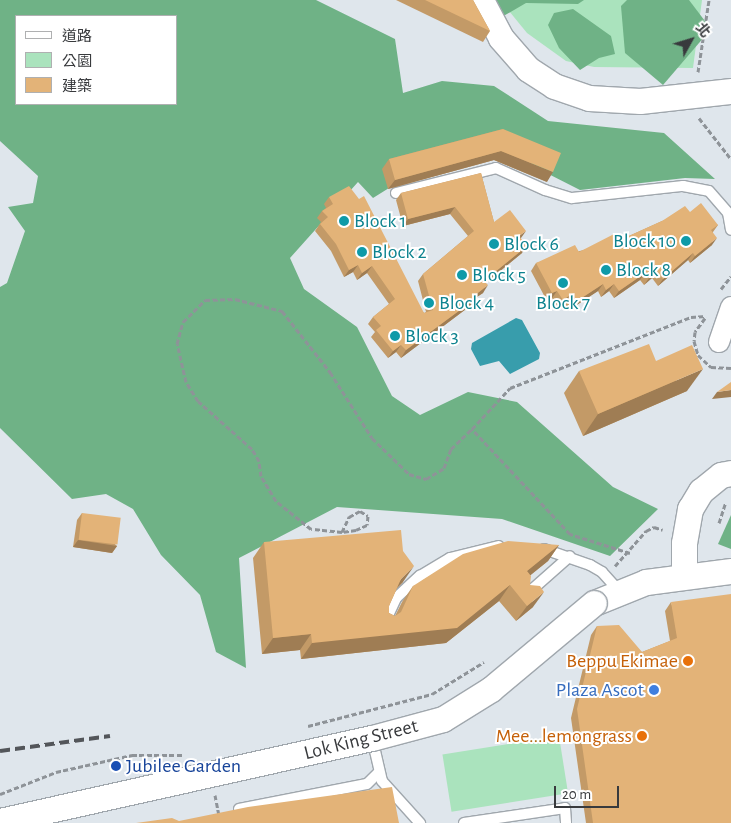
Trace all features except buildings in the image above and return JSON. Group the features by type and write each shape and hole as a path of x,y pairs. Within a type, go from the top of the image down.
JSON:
{"street":[{"path":"481,0 501,38 528,69 554,86 589,98 640,101 731,91"},
{"path":"719,342 731,307"},
{"path":"684,575 684,543 690,509 701,491 721,475 731,473"},
{"name":"Lok King Street","path":"0,821 372,738 443,719 468,704 594,603 619,591 684,575 731,571"}],"lane":[{"path":"396,193 496,168 545,190 572,198 683,186 708,191 728,212 731,230"},
{"path":"384,626 396,598 434,566 466,552 510,545"},
{"path":"536,547 570,556 602,572 619,591"},
{"path":"524,597 570,556"},
{"path":"372,738 378,773 387,788 420,823"},
{"path":"367,784 378,773"},
{"path":"230,811 367,784 387,788"},
{"path":"464,823 511,820 565,808 566,823"}],"path":[{"path":"698,76 709,0"},
{"path":"697,116 731,159"},
{"path":"342,532 349,518 360,511 368,516 367,525 342,532 311,529 276,501 261,476 259,461 252,449 198,402 190,388 177,344 184,322 205,300 235,299 282,311 330,372 372,438 409,474 426,478 444,468 451,449 510,388 691,317 707,316"},
{"path":"472,429 570,534 630,553"},
{"path":"719,523 723,507 731,496"},
{"path":"602,572 621,563 639,539 654,527 663,530"},
{"path":"304,727 432,694 488,658"},
{"path":"0,794 56,772 132,755 186,755"},
{"path":"214,792 220,819"}],"green space":[{"path":"0,0 316,0 395,39 403,93 442,81 494,86 548,121 664,133 715,179 685,178 580,190 515,157 421,168 373,198 358,182 290,258 304,289 357,327 392,396 420,415 468,392 517,402 613,487 658,509 610,556 502,519 337,507 239,558 246,668 216,652 200,595 161,555 133,509 106,494 72,499 0,428 0,287 7,283 25,231 8,207 33,203 38,176 0,141"},
{"path":"491,0 584,0 578,4 526,3 500,18"},
{"path":"500,0 702,0 693,68 594,67 566,61 527,33"},
{"path":"627,0 689,0 711,29 663,85 625,53 621,6"},
{"path":"573,9 611,36 615,54 599,58 580,70 559,48 548,25 554,13"},
{"path":"731,515 731,549 718,544"},
{"path":"559,736 568,793 452,812 442,754"}],"water":[{"path":"516,318 522,320 540,353 539,359 510,374 499,361 480,366 471,349 472,343"}],"railway":[{"path":"0,751 110,736"}],"place":[{"name":"Block 1","path":"344,221"},
{"name":"Block 10","path":"686,241"},
{"name":"Block 6","path":"494,244"},
{"name":"Block 2","path":"362,252"},
{"name":"Block 8","path":"606,270"},
{"name":"Block 5","path":"462,275"},
{"name":"Block 7","path":"563,283"},
{"name":"Block 4","path":"429,303"},
{"name":"Block 3","path":"395,336"},
{"name":"Beppu Ekimae","path":"688,661"},
{"name":"Plaza Ascot","path":"654,690"},
{"name":"Mee...lemongrass","path":"642,736"},
{"name":"Jubilee Garden","path":"116,766"}]}
